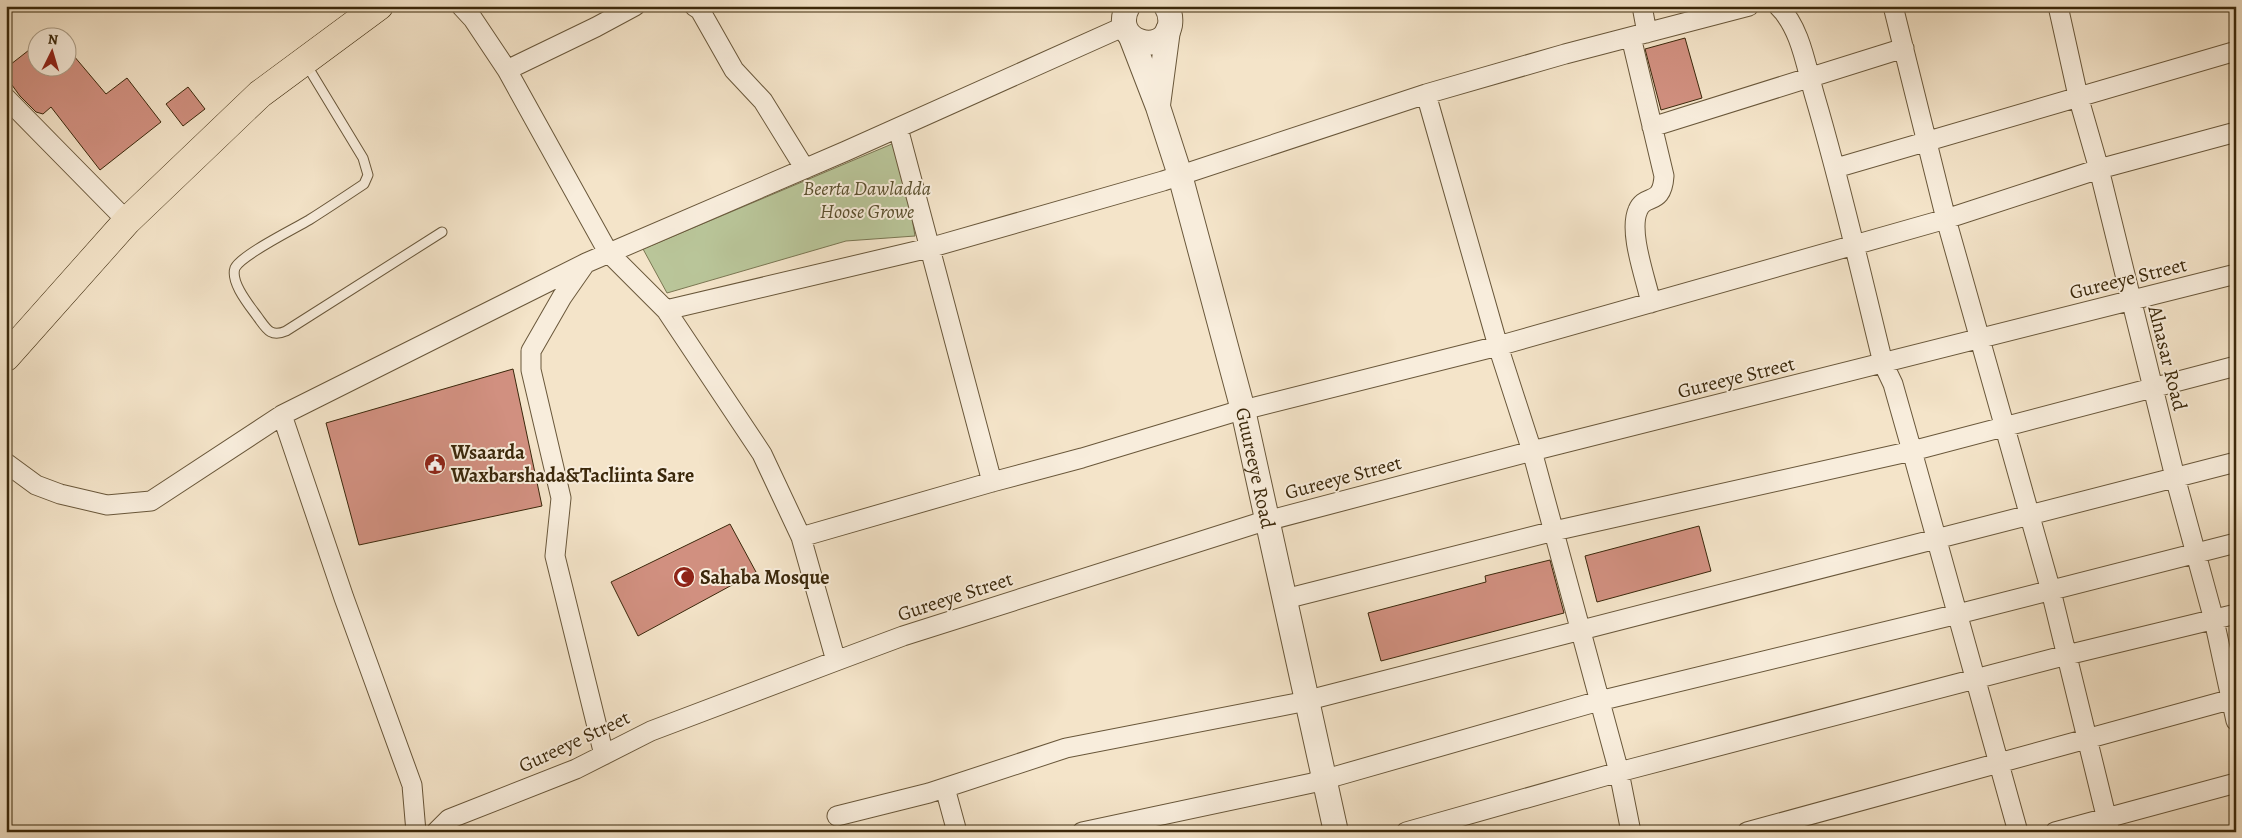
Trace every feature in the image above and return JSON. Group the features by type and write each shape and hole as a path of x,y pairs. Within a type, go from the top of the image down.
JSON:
{"main road":[{"path":"6,357 127,221 260,94 366,10"}],"street":[{"path":"461,6 473,19 507,70 608,252 666,310 762,454 801,537 836,661"},
{"path":"507,70 635,6"},
{"path":"694,6 700,10 734,70 763,101 805,169"},
{"path":"1642,6 1639,35 1652,127 1664,176 1663,189 1656,198 1641,204 1637,211 1634,229 1651,303"},
{"path":"666,310 929,248 1180,175 1426,94 1749,6"},
{"path":"1778,6 1788,15 1798,38 1836,168 1883,363 1893,384 2018,832"},
{"path":"1893,6 1946,219 2051,591 2108,825"},
{"name":"Alnasar Road","path":"2058,6 2078,96 2099,169 2130,301 2214,620 2233,699 2236,721"},
{"path":"6,463 36,485 60,494 107,505 151,501 282,415 608,252 805,169 1128,23 1137,41 1152,42 1158,40 1170,13"},
{"path":"1158,107 1170,13"},
{"name":"Guureeye Road","path":"1128,23 1180,175 1243,410 1336,832"},
{"path":"1652,127 1809,76 1904,48"},
{"path":"1836,168 2236,50"},
{"path":"1426,94 1498,346 1532,451 1619,772 1631,832"},
{"path":"6,98 127,221"},
{"path":"898,128 992,482"},
{"path":"801,537 1082,458 1243,410 1498,346 1651,303 1946,219 2099,169 2236,132"},
{"path":"586,263 562,297 531,351 531,370 561,498 555,556 604,755"},
{"name":"Gureeye Street","path":"436,832 449,819 576,769 651,731 836,661 903,636 1267,520 1532,451 2236,274"},
{"path":"1285,600 1554,531 1912,451 2236,366"},
{"path":"282,415 344,598 412,784 416,832"},
{"path":"837,816 945,788 1066,748 1307,700 2236,462"},
{"path":"1082,832 1324,779 1600,701 2051,591 2236,543"},
{"path":"1406,832 1619,772 2067,655 2236,614"},
{"path":"1747,832 2233,699"},
{"path":"2055,832 2108,825 2236,783"},
{"path":"945,788 957,832"}],"lane":[{"path":"304,61 362,158 368,175 364,184 309,220 246,257 236,267 234,276 243,297 270,333 278,335 286,332 442,232"}],"green space":[{"name":"Beerta Dawladda Hoose Growe","path":"899,141 915,236 846,241 667,293 643,249"}],"building":[{"path":"1685,38 1702,98 1661,110 1645,49"},
{"path":"28,51 28,78 78,78 78,61 106,94 127,78 161,122 100,170 51,107 43,114 36,112 20,96 6,77 6,68"},
{"path":"188,87 205,109 183,126 166,104"},
{"name":"Wsaarda Waxbarshada&Tacliinta Sare","path":"513,369 542,506 359,545 326,423"},
{"name":"Sahaba Mosque","path":"730,524 756,572 638,636 611,582"},
{"path":"1699,526 1711,571 1597,602 1585,556"},
{"path":"1550,560 1564,613 1381,661 1368,613 1486,582 1485,576"}],"place":[{"name":"Wsaarda Waxbarshada&Tacliinta Sare","path":"435,464"},
{"name":"Sahaba Mosque","path":"684,577"}]}
